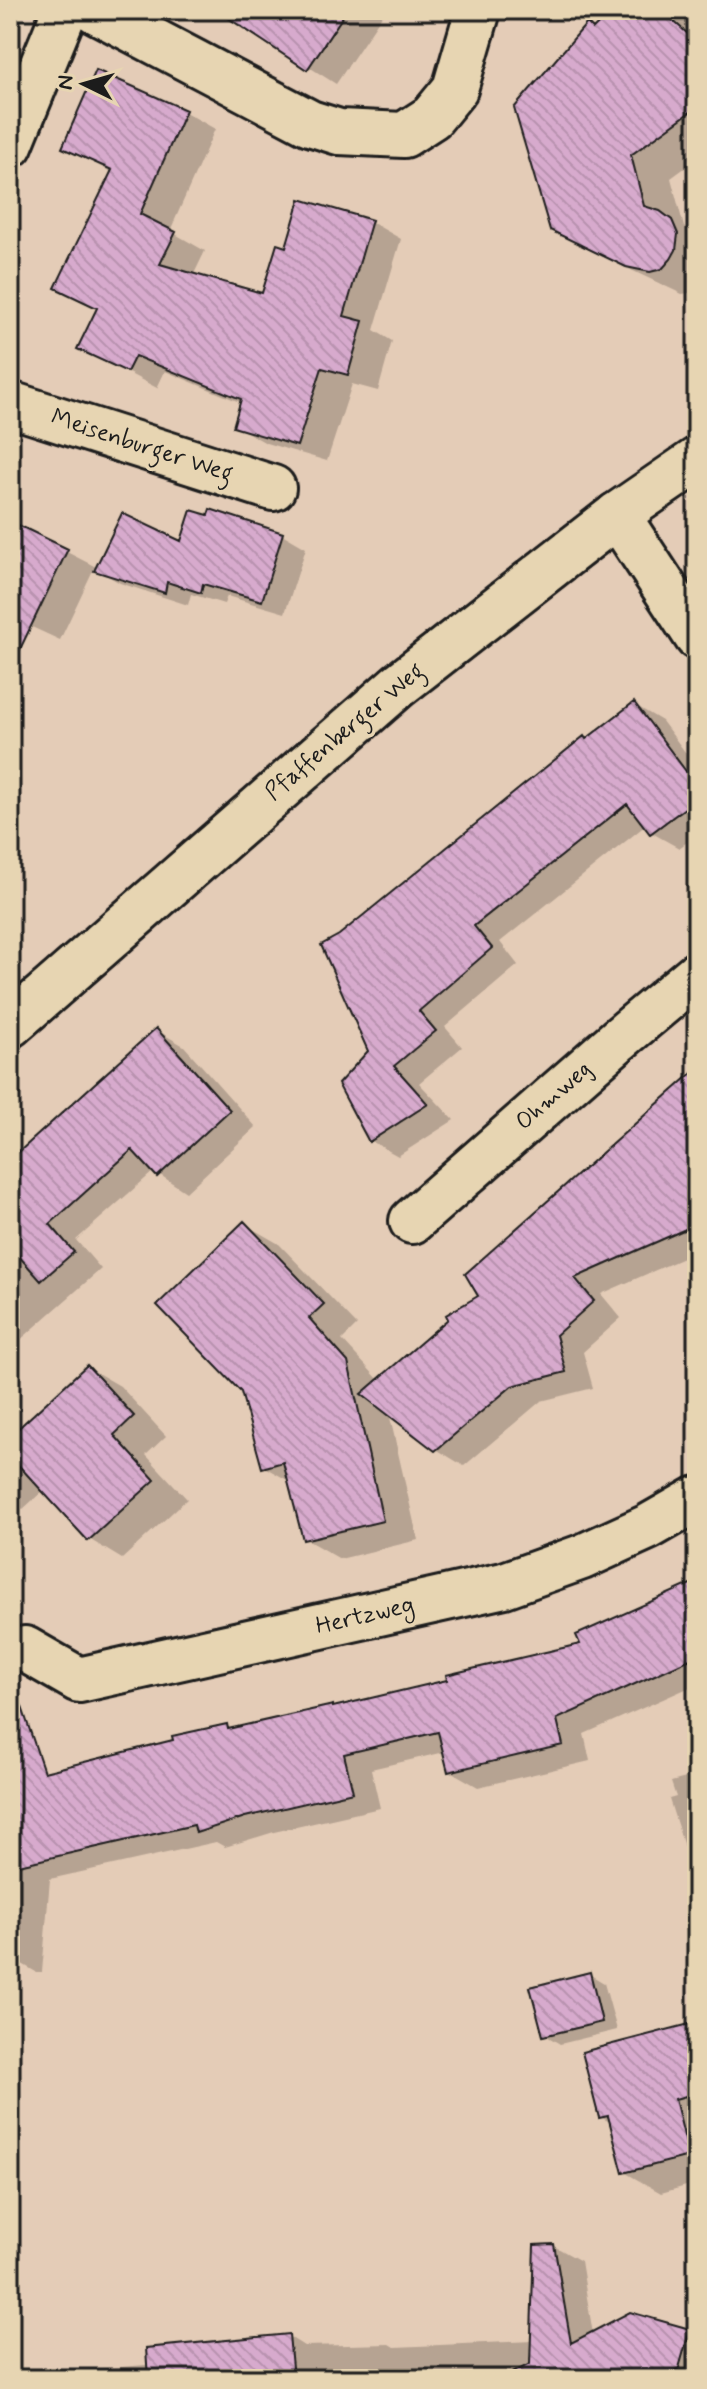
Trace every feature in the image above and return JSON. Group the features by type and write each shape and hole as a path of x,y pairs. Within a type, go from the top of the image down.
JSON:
{"street":[{"path":"10,145 65,10"},
{"path":"95,10 310,123 339,132 404,135 432,117 455,89 478,10"},
{"name":"Meisenburger Weg","path":"10,404 273,488"},
{"name":"Pfaffenberger Weg","path":"10,1025 151,898 399,685 617,515 697,460"},
{"path":"617,515 697,637"},
{"name":"Ohmweg","path":"412,1221 697,974"},
{"name":"Hertzweg","path":"25,1649 79,1680 458,1596 504,1585 582,1557 648,1527 697,1499"}],"building":[{"path":"216,10 347,10 307,70"},
{"path":"613,10 661,10 697,42 697,107 631,155 644,206 660,211 672,220 678,234 671,259 662,269 650,272 626,267 550,230 514,108 587,23 593,29"},
{"path":"96,70 186,110 140,214 176,232 160,264 262,293 277,244 286,247 300,199 372,220 344,316 363,321 348,375 322,368 297,446 233,427 241,399 135,356 127,372 77,349 97,308 55,288 112,170 62,148"},
{"path":"210,509 283,533 262,601 203,584 201,593 167,582 165,593 94,571 122,513 181,541 191,510 208,515"},
{"path":"10,521 68,549 10,670"},
{"path":"634,702 697,786 697,799 650,834 627,804 474,926 492,948 419,1011 436,1031 394,1066 428,1104 369,1142 338,1084 368,1051 321,945 339,935 584,736 586,739"},
{"path":"156,1028 230,1110 157,1177 132,1150 50,1224 74,1252 41,1281 16,1253 10,1259 10,1160"},
{"path":"697,1069 697,1224 575,1278 594,1301 556,1335 566,1372 512,1386 435,1451 361,1394 448,1319 446,1315 478,1296 465,1274"},
{"path":"244,1221 324,1304 309,1318 348,1362 383,1521 303,1540 283,1462 262,1468 241,1392 157,1305"},
{"path":"87,1365 134,1416 114,1435 155,1480 88,1541 10,1456 10,1436"},
{"path":"697,1581 697,1656 557,1719 563,1745 448,1772 438,1732 344,1754 353,1792 245,1817 196,1833 194,1825 10,1867 10,1696 18,1695 44,1772 173,1740 172,1736 227,1724 228,1729 333,1707 447,1680 446,1675 580,1644 576,1635"},
{"path":"590,1972 602,2022 543,2036 530,1987"},
{"path":"697,2022 697,2093 675,2099 689,2156 623,2173 608,2116 599,2118 582,2052"},
{"path":"554,2244 571,2343 630,2312 690,2329 679,2368 660,2379 501,2379 530,2364 534,2245"},
{"path":"289,2334 293,2379 148,2379 146,2348"}]}
